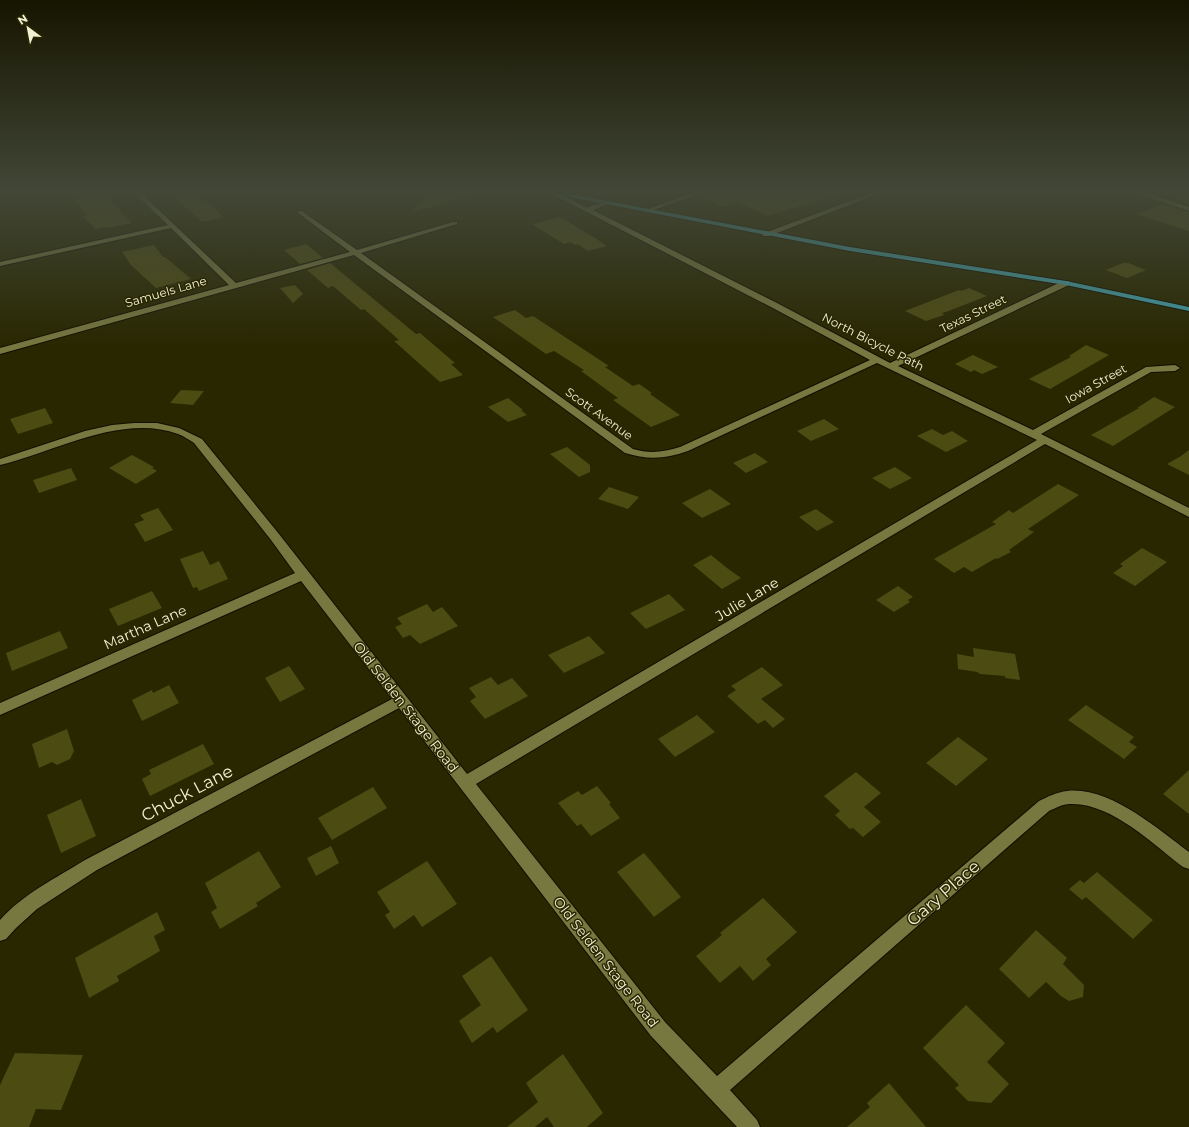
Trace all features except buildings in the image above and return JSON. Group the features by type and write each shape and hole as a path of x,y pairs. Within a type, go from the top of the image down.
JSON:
{"main road":[{"path":"814,243 1066,283 1189,309"}],"street":[{"path":"0,264 97,243"},
{"path":"190,243 234,285"},
{"name":"Scott Avenue","path":"344,243 629,451 645,456 664,456 684,449 877,360"},
{"name":"Samuels Lane","path":"0,351 389,243"},
{"name":"North Bicycle Path","path":"651,243 774,305 877,360 1039,437 1189,513"},
{"name":"Texas Street","path":"891,366 1066,283"},
{"name":"Iowa Street","path":"1039,437 1149,369 1175,368"},
{"name":"Old Selden Stage Road","path":"0,462 78,437 121,426 162,426 181,431 198,441 275,537 401,701 658,1029 716,1089 750,1127"},
{"name":"Julie Lane","path":"466,783 1039,437"},
{"name":"Martha Lane","path":"0,709 303,575"},
{"name":"Chuck Lane","path":"0,933 19,913 91,865 401,701"},
{"name":"Gary Place","path":"716,1089 1044,806 1059,798 1071,796 1101,802 1119,811 1189,862"}]}
